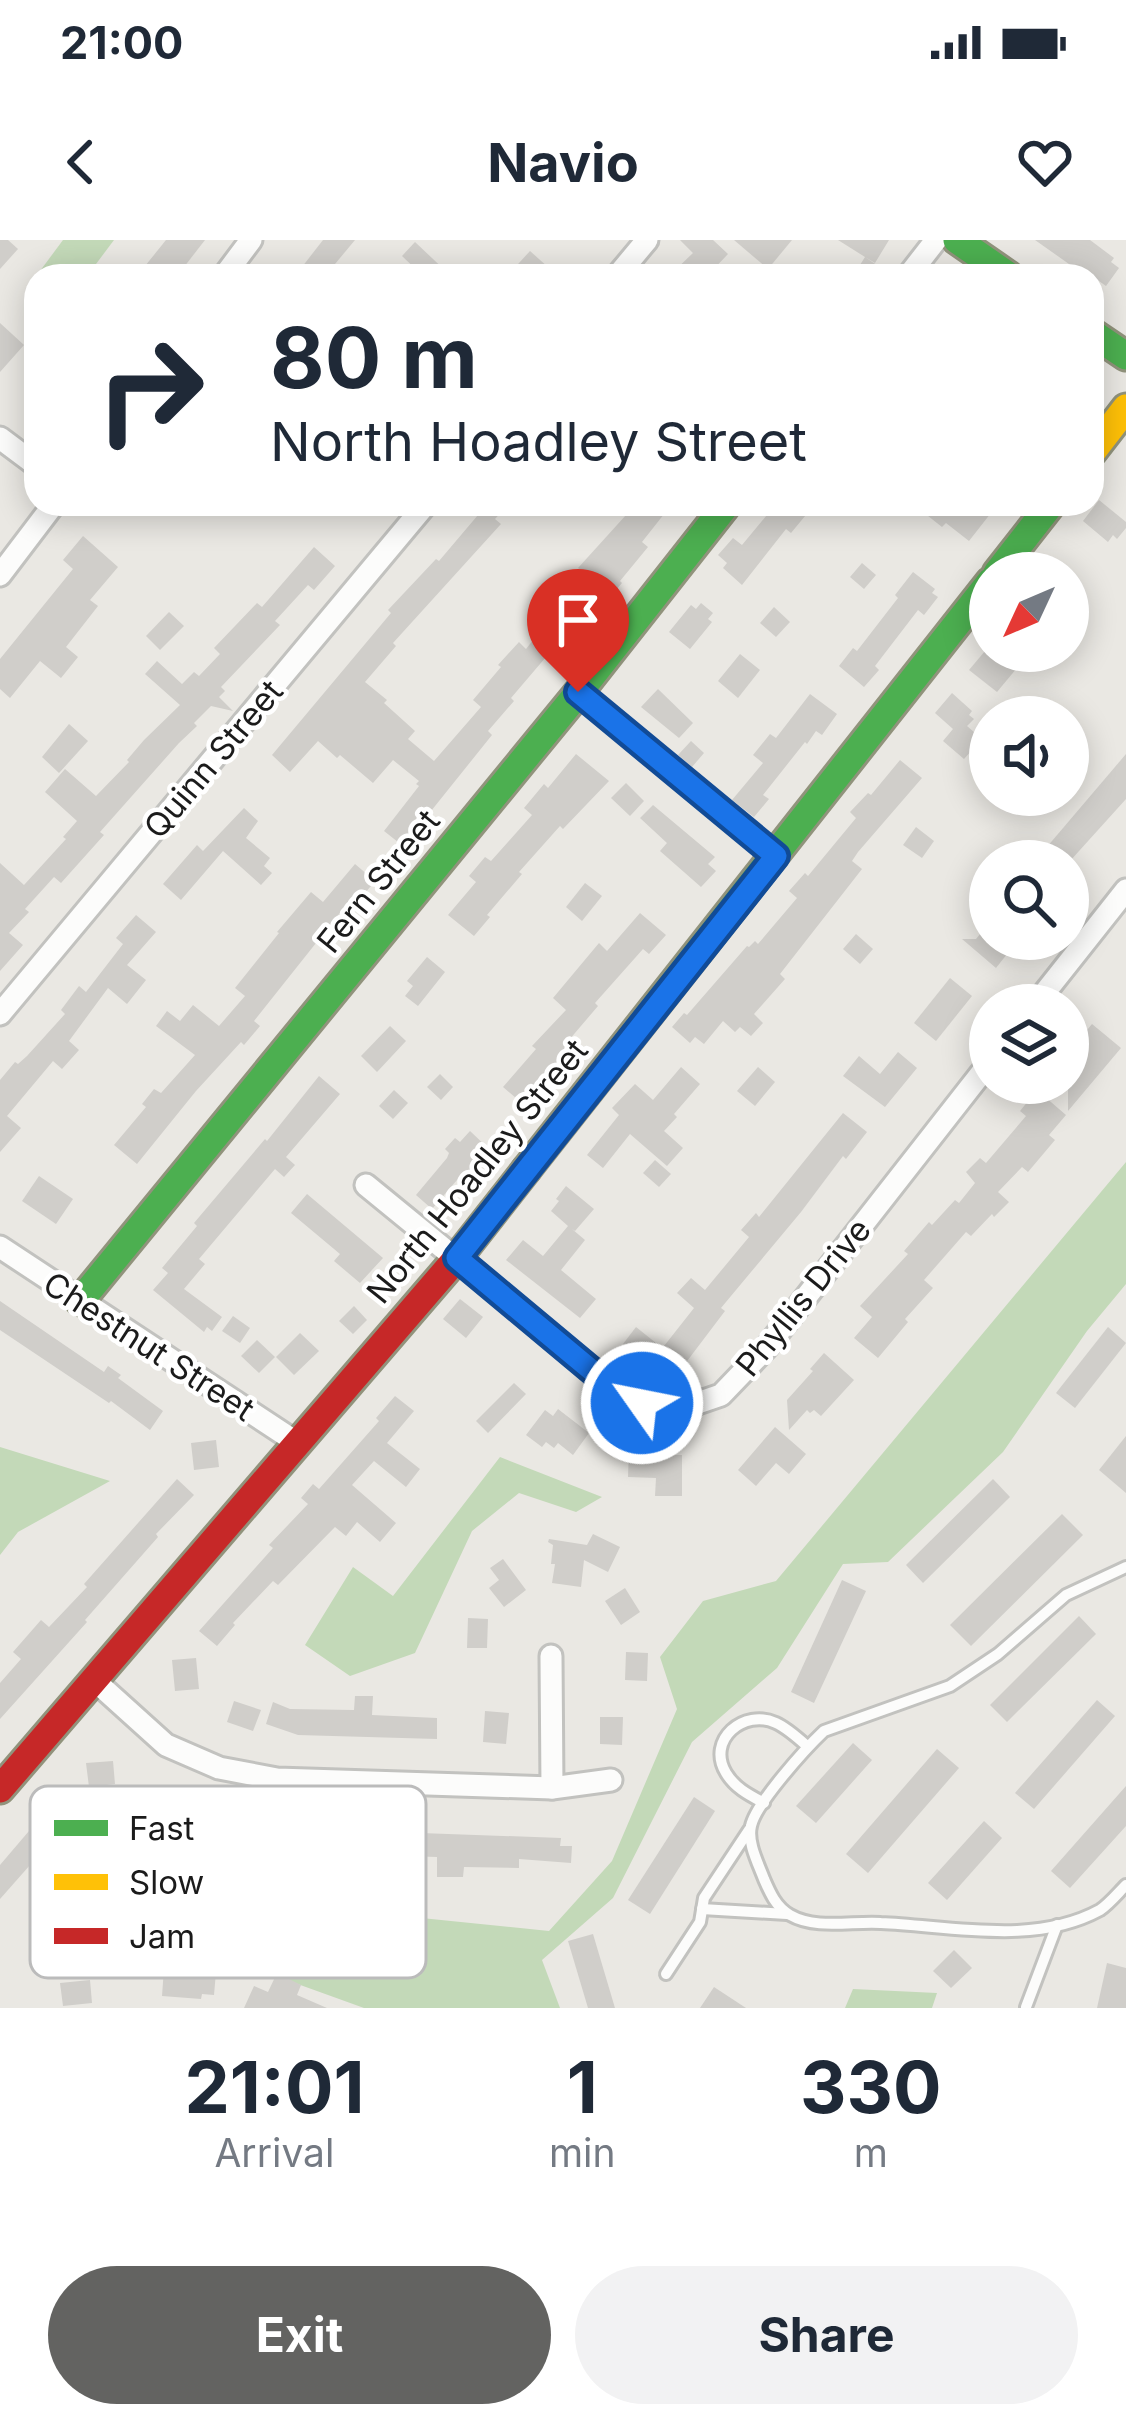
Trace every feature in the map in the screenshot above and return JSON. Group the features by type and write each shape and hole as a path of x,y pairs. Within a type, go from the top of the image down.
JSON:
{"street":[{"path":"627,264 647,240"},
{"path":"917,264 936,240"},
{"path":"957,240 992,264"},
{"path":"1104,436 1126,408"},
{"path":"0,575 45,516"},
{"name":"Quinn Street","path":"0,1014 416,516"},
{"name":"Fern Street","path":"80,1301 717,516"},
{"path":"1013,552 1042,516"},
{"name":"North Hoadley Street","path":"0,1789 457,1258 969,609"},
{"path":"578,692 776,856"},
{"path":"1052,984 1126,890"},
{"name":"Phyllis Drive","path":"366,1185 602,1379 642,1403 683,1408 721,1395 767,1346 969,1089"},
{"name":"Chestnut Street","path":"0,1247 299,1444"},
{"path":"551,1656 552,1788"},
{"path":"94,1680 166,1744 219,1768 277,1779 552,1788 611,1780"}],"lane":[{"path":"666,1974 700,1922 704,1898 764,1803 807,1746 824,1731 950,1685 998,1654 1066,1594 1126,1567"},
{"path":"764,1803 744,1793 727,1775 720,1760 725,1736 747,1720 763,1719 777,1723 807,1746"},
{"path":"749,1830 772,1898 787,1914"},
{"path":"702,1909 787,1914 808,1922 986,1931 1058,1924 1102,1909 1126,1885"},
{"path":"1026,2007 1058,1924"}],"green space":[{"path":"63,240 114,240 96,264 45,264"},
{"path":"1126,1162 1126,1284 1087,1331 1003,1452 888,1562 843,1564 777,1668 692,1742 613,1898 542,1960 560,2008 364,2008 281,1978 426,1978 426,1919 549,1931 612,1861 677,1709 660,1657 703,1601 776,1581"},
{"path":"0,1447 110,1481 18,1532 0,1555"},
{"path":"500,1457 602,1497 576,1512 519,1493 472,1531 415,1653 350,1676 305,1645 353,1567 393,1596"},
{"path":"853,1989 937,1993 932,2008 845,2008"}],"building":[{"path":"0,240 18,249 0,269"},
{"path":"166,240 205,240 186,264 147,264"},
{"path":"323,240 355,240 335,264 304,264"},
{"path":"680,240 713,240 728,254 718,264 682,264 693,253"},
{"path":"734,240 792,240 772,264 762,264"},
{"path":"838,240 889,240 875,263"},
{"path":"1035,240 1090,240 1114,258 1111,262 1119,268 1106,286 1104,264 1069,264"},
{"path":"415,242 438,264 410,264 402,256"},
{"path":"530,251 545,264 518,264"},
{"path":"0,323 24,345 0,372"},
{"path":"1104,504 1126,522 1126,528 1108,542 1083,521 1087,516 1104,516"},
{"path":"477,516 498,516 495,519 501,524 393,643 396,646 365,682 415,731 408,739 434,761 481,707 473,700 501,667 498,665 519,642 526,649 590,578 578,568 625,516 663,516 642,542 648,547 622,583 576,636 569,630 511,698 514,701 488,731 492,735 403,846 384,831 419,781 393,760 373,783 318,741 290,772 272,755 391,613 388,610"},
{"path":"766,516 805,516 791,533 786,529 742,585 723,568 727,563 718,555 733,538 742,545"},
{"path":"928,516 989,516 969,541 946,523 942,527"},
{"path":"83,536 118,567 90,600 98,606 66,647 78,657 61,678 40,661 10,698 0,689 0,659 73,569 63,560"},
{"path":"314,547 335,566 314,590 308,585 275,621 280,625 221,687 225,691 219,697 233,711 211,706 61,883 54,877 25,909 29,912 9,933 23,945 0,971 0,863 24,885 77,821 45,792 65,769 96,796 180,705 145,674 157,661 182,684 194,672 199,676 220,654 214,648 257,603 262,607"},
{"path":"862,563 876,575 864,589 850,577"},
{"path":"913,572 938,597 924,615 918,610 864,687 839,666 853,648 857,651"},
{"path":"701,603 713,613 708,619 712,622 690,649 669,632 691,605 696,609"},
{"path":"774,607 790,622 776,637 760,623"},
{"path":"169,612 184,626 160,650 146,636"},
{"path":"740,654 760,670 738,698 718,681"},
{"path":"972,672 1014,672 997,692"},
{"path":"658,689 693,723 679,738 641,707"},
{"path":"952,693 969,708 969,753 964,759 943,741 953,729 935,713"},
{"path":"810,694 837,714 822,735 816,731 805,742 763,795 769,799 754,817 732,800 763,763 753,755 770,734 776,738"},
{"path":"69,724 88,741 59,773 42,757"},
{"path":"691,741 704,753 692,767 678,755"},
{"path":"576,754 609,781 519,872 522,874 474,936 448,915 476,882 469,876 485,857 491,861 532,815 524,808"},
{"path":"1126,754 1126,799 1089,840 1053,840 1073,816 1089,816 1089,798"},
{"path":"900,760 922,778 852,861 862,869 780,974 785,979 754,1014 763,1023 751,1036 740,1027 735,1032 723,1021 704,1044 695,1037 690,1043 672,1027 747,946 758,944 797,898 789,891 805,873 808,876 856,818 850,812"},
{"path":"626,783 644,801 630,816 611,798"},
{"path":"653,805 715,857 708,864 716,871 701,887 660,851 667,843 640,818"},
{"path":"244,808 258,821 246,838 270,858 264,866 272,873 261,885 223,851 181,900 163,884 197,845 203,851"},
{"path":"916,827 934,841 922,858 903,845"},
{"path":"355,864 375,881 352,909 347,904 254,1021 260,1026 196,1091 137,1164 114,1145 146,1107 142,1104 154,1089 161,1093 195,1055 156,1026 167,1011 180,1021 193,1005 219,1026 245,996 235,988 277,932 311,892 323,902"},
{"path":"585,883 602,896 582,921 566,907"},
{"path":"640,913 666,935 649,954 643,949 595,1003 598,1006 569,1040 568,1051 523,1104 503,1087 566,1010 553,998 599,943 607,951"},
{"path":"136,915 156,932 127,965 146,980 127,1004 108,988 69,1041 79,1050 62,1069 53,1061 7,1116 21,1128 0,1152 0,1080 65,1014 61,1010 79,986 86,992 123,944 116,938"},
{"path":"856,934 873,949 860,964 843,949"},
{"path":"427,957 445,972 418,1006 405,996 413,986 407,981"},
{"path":"950,978 969,994 936,1041 914,1023"},
{"path":"1092,1024 1121,1048 1089,1086"},
{"path":"390,1026 406,1041 377,1072 361,1056"},
{"path":"898,1052 917,1068 885,1107 843,1076 859,1056 880,1074"},
{"path":"681,1067 700,1084 664,1131 683,1148 667,1166 630,1134 603,1168 587,1155 619,1115 612,1108 635,1084 653,1100"},
{"path":"758,1067 775,1082 755,1106 737,1091"},
{"path":"440,1074 453,1087 441,1100 427,1087"},
{"path":"319,1076 340,1094 286,1157 295,1165 284,1177 275,1169 199,1259 205,1264 184,1289 222,1317 212,1331 207,1327 204,1332 153,1290 168,1273 162,1268 197,1226 194,1223"},
{"path":"394,1090 408,1103 393,1119 379,1106"},
{"path":"1026,1104 1053,1104 1066,1115 1049,1135 1055,1140 1028,1172 1022,1167 998,1192 1009,1202 971,1236 966,1232 924,1280 933,1288 878,1358 854,1338 872,1317 860,1306 908,1254 904,1251 929,1222 932,1225 955,1200 959,1203 975,1183 966,1172 980,1158 986,1163 1026,1116 1020,1111"},
{"path":"843,1113 867,1132 721,1308 725,1311 675,1377 653,1360 694,1308 677,1293 691,1278 705,1290 749,1237 741,1230 756,1213 759,1217"},
{"path":"470,1131 490,1150 432,1209 416,1195 447,1158 445,1149"},
{"path":"655,1160 671,1174 659,1187 643,1173"},
{"path":"39,1176 73,1199 56,1224 22,1201"},
{"path":"566,1186 594,1209 572,1229 585,1240 561,1270 596,1299 580,1318 506,1260 523,1240 543,1256 568,1226 551,1211"},
{"path":"307,1194 383,1258 360,1283 334,1261 340,1254 291,1213"},
{"path":"460,1299 483,1317 466,1338 443,1319"},
{"path":"0,1301 104,1372 108,1366 163,1411 150,1430 0,1330"},
{"path":"354,1306 367,1320 353,1334 339,1321"},
{"path":"233,1316 250,1328 240,1343 222,1331"},
{"path":"636,1327 656,1343 643,1359 623,1344"},
{"path":"1108,1327 1126,1343 1075,1408 1056,1393"},
{"path":"300,1333 319,1351 294,1375 276,1357"},
{"path":"257,1340 275,1357 259,1373 241,1356"},
{"path":"824,1353 854,1380 821,1416 807,1410 789,1430 787,1400"},
{"path":"514,1383 526,1394 488,1433 476,1421"},
{"path":"395,1396 414,1411 387,1443 420,1469 406,1487 374,1461 352,1485 396,1523 380,1542 357,1522 346,1536 335,1527 278,1585 273,1581 217,1646 199,1631 308,1504 301,1498 313,1484 319,1489"},
{"path":"558,1409 589,1433 573,1455 558,1443 554,1448 546,1442 542,1447 526,1435 545,1410 553,1416"},
{"path":"775,1427 806,1454 789,1474 776,1463 756,1486 738,1470"},
{"path":"1126,1436 1126,1493 1099,1470"},
{"path":"216,1440 219,1467 194,1470 191,1443"},
{"path":"629,1448 665,1449 665,1455 682,1455 682,1496 655,1496 656,1478 628,1477"},
{"path":"177,1479 194,1495 0,1719 0,1683 21,1659 13,1652 41,1620 49,1627 87,1587 84,1584"},
{"path":"993,1479 1010,1497 923,1583 906,1565"},
{"path":"1062,1514 1083,1535 971,1646 950,1625"},
{"path":"593,1534 620,1547 608,1572 584,1560 581,1587 552,1583 555,1564 551,1564 549,1539 587,1545"},
{"path":"503,1559 526,1590 504,1607 489,1588 499,1580 490,1568"},
{"path":"842,1580 866,1591 814,1703 791,1692"},
{"path":"625,1588 640,1612 621,1625 605,1601"},
{"path":"1079,1616 1096,1634 1007,1722 990,1705"},
{"path":"468,1618 488,1619 487,1648 467,1648"},
{"path":"626,1652 648,1653 647,1681 625,1680"},
{"path":"196,1658 199,1689 175,1691 172,1660"},
{"path":"355,1696 373,1696 372,1715 437,1718 437,1739 298,1735 266,1724 273,1702 290,1709 354,1710"},
{"path":"1097,1700 1115,1716 1034,1809 1015,1793"},
{"path":"234,1701 261,1710 253,1731 227,1722"},
{"path":"485,1711 509,1713 506,1744 483,1742"},
{"path":"600,1717 623,1717 622,1745 600,1744"},
{"path":"853,1743 872,1760 816,1823 796,1806"},
{"path":"937,1749 959,1768 868,1873 846,1854"},
{"path":"113,1761 115,1784 89,1786 86,1763"},
{"path":"1126,1786 1126,1826 1070,1888 1051,1871"},
{"path":"694,1797 715,1811 650,1914 628,1900"},
{"path":"984,1821 1002,1838 947,1900 928,1883"},
{"path":"30,1830 30,1865 0,1899 0,1865"},
{"path":"426,1833 561,1838 560,1846 572,1846 571,1863 519,1859 519,1868 464,1867 463,1877 437,1877 437,1857 426,1857"},
{"path":"593,1934 615,2008 588,2008 568,1941"},
{"path":"954,1950 972,1968 951,1988 933,1971"},
{"path":"1107,1963 1126,1968 1126,2008 1097,2008"},
{"path":"163,1978 215,1978 214,1995 202,1994 201,1999 162,1996"},
{"path":"275,1978 287,1978 301,1985 297,1995 327,2008 244,2008 254,1986 268,1992"},
{"path":"90,1980 92,2003 63,2006 60,1983"},
{"path":"714,1987 746,2008 700,2008"}],"traffic: fast":[{"path":"957,240 992,264"},
{"path":"1104,341 1126,356"},
{"path":"80,1301 718,516"},
{"path":"1013,552 1042,516"},
{"path":"526,1170 969,609"}],"traffic: slow":[{"path":"1104,436 1126,408"}],"traffic: jam":[{"path":"0,1789 457,1258 526,1170"}],"route":[{"path":"578,692 776,856 457,1258 602,1379 642,1403"}]}
